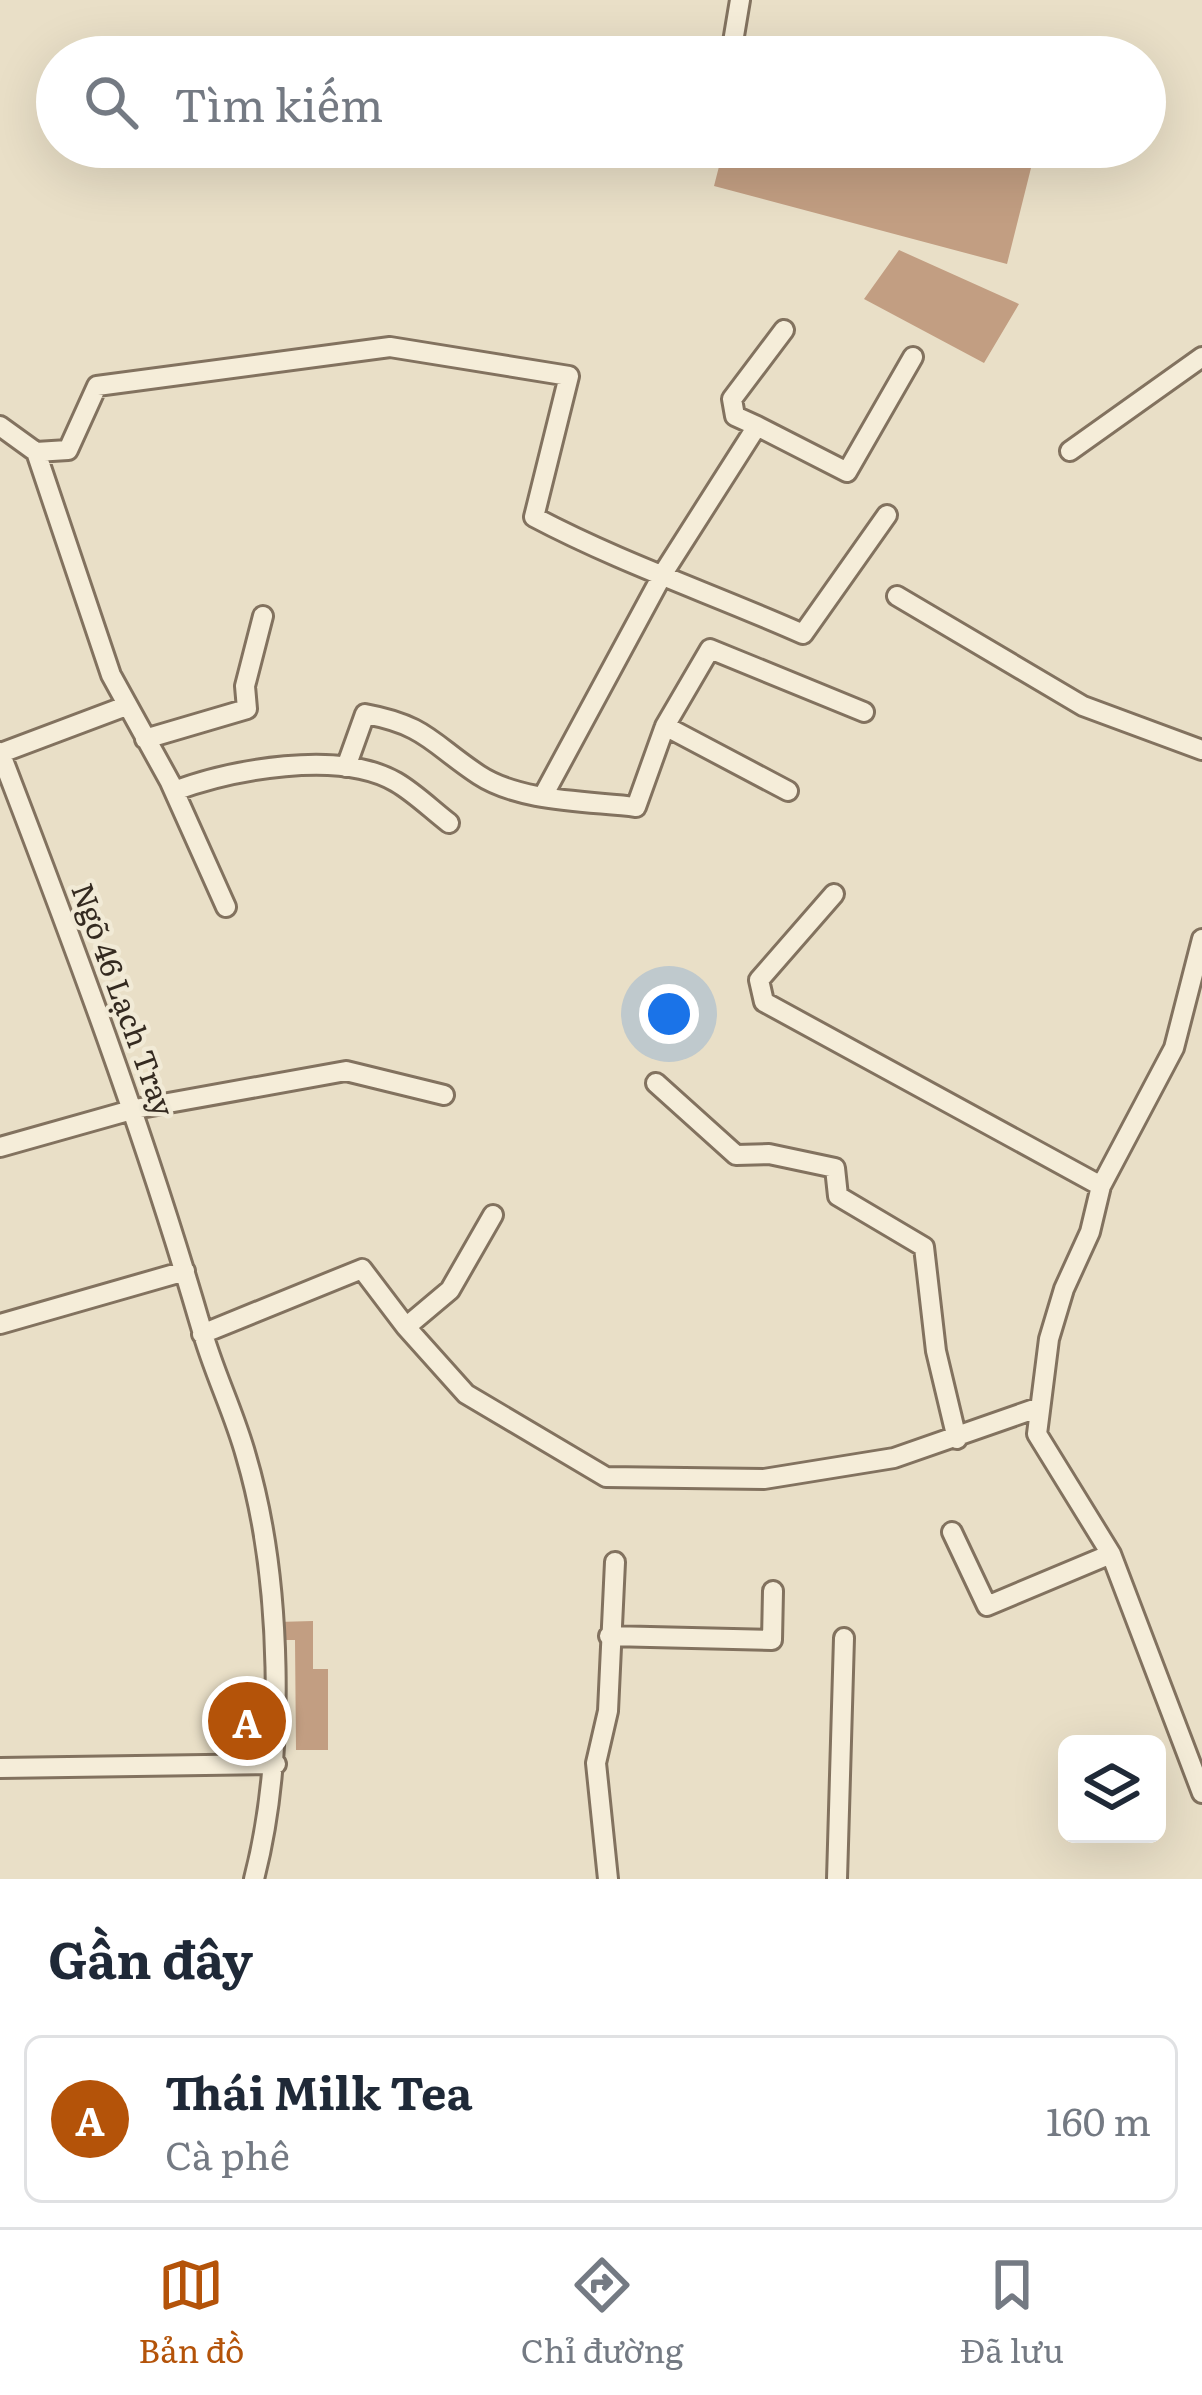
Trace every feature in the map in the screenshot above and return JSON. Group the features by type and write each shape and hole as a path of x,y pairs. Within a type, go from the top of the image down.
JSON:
{"lane":[{"path":"734,36 740,0"},
{"path":"784,330 732,399 735,416 847,472 913,357"},
{"path":"36,452 68,449 97,386 390,347 569,376 534,517 589,547 664,572 803,634 887,515"},
{"path":"1070,452 1202,357"},
{"path":"543,796 664,572 757,425"},
{"path":"0,427 36,452 126,706 173,791 226,907"},
{"path":"897,596 1083,706 1202,750"},
{"path":"145,740 248,709 245,686 263,616"},
{"path":"346,766 364,713 426,732 481,777 543,796 636,807 665,726 710,649 864,712"},
{"path":"0,752 126,706"},
{"path":"665,726 788,791"},
{"name":"Ngõ 46 Lạch Tray","path":"0,752 135,1109 202,1334 247,1457 265,1555 276,1764 254,1879"},
{"path":"173,791 228,771 346,766 394,780 449,823"},
{"path":"834,894 759,980 764,1002 1101,1186"},
{"path":"1202,939 1174,1048 1101,1186 1090,1232 1049,1339 1037,1434 1111,1554 1202,1793"},
{"path":"0,1147 135,1109 346,1071 444,1095"},
{"path":"656,1083 736,1155 769,1154 836,1168 838,1196 924,1247 936,1351 957,1439"},
{"path":"406,1327 450,1290 493,1215"},
{"path":"202,1334 362,1269 466,1394 606,1478 764,1479 894,1458 1040,1407"},
{"path":"0,1324 184,1270"},
{"path":"952,1532 987,1606 1111,1554"},
{"path":"608,1879 596,1763 608,1711 616,1562"},
{"path":"609,1636 772,1640 773,1591"},
{"path":"837,1879 844,1638"},
{"path":"0,1768 276,1764"}],"building":[{"path":"719,168 1031,168 1007,264 714,186"},
{"path":"899,250 1019,304 984,363 864,299"},
{"path":"313,1621 313,1669 328,1669 328,1750 296,1750 295,1640 280,1640 277,1622"},
{"path":"254,1708 255,1730 238,1732 261,1732 261,1754 217,1754 223,1709"}],"place":[{"name":"Thái Milk Tea","path":"247,1721"}]}
